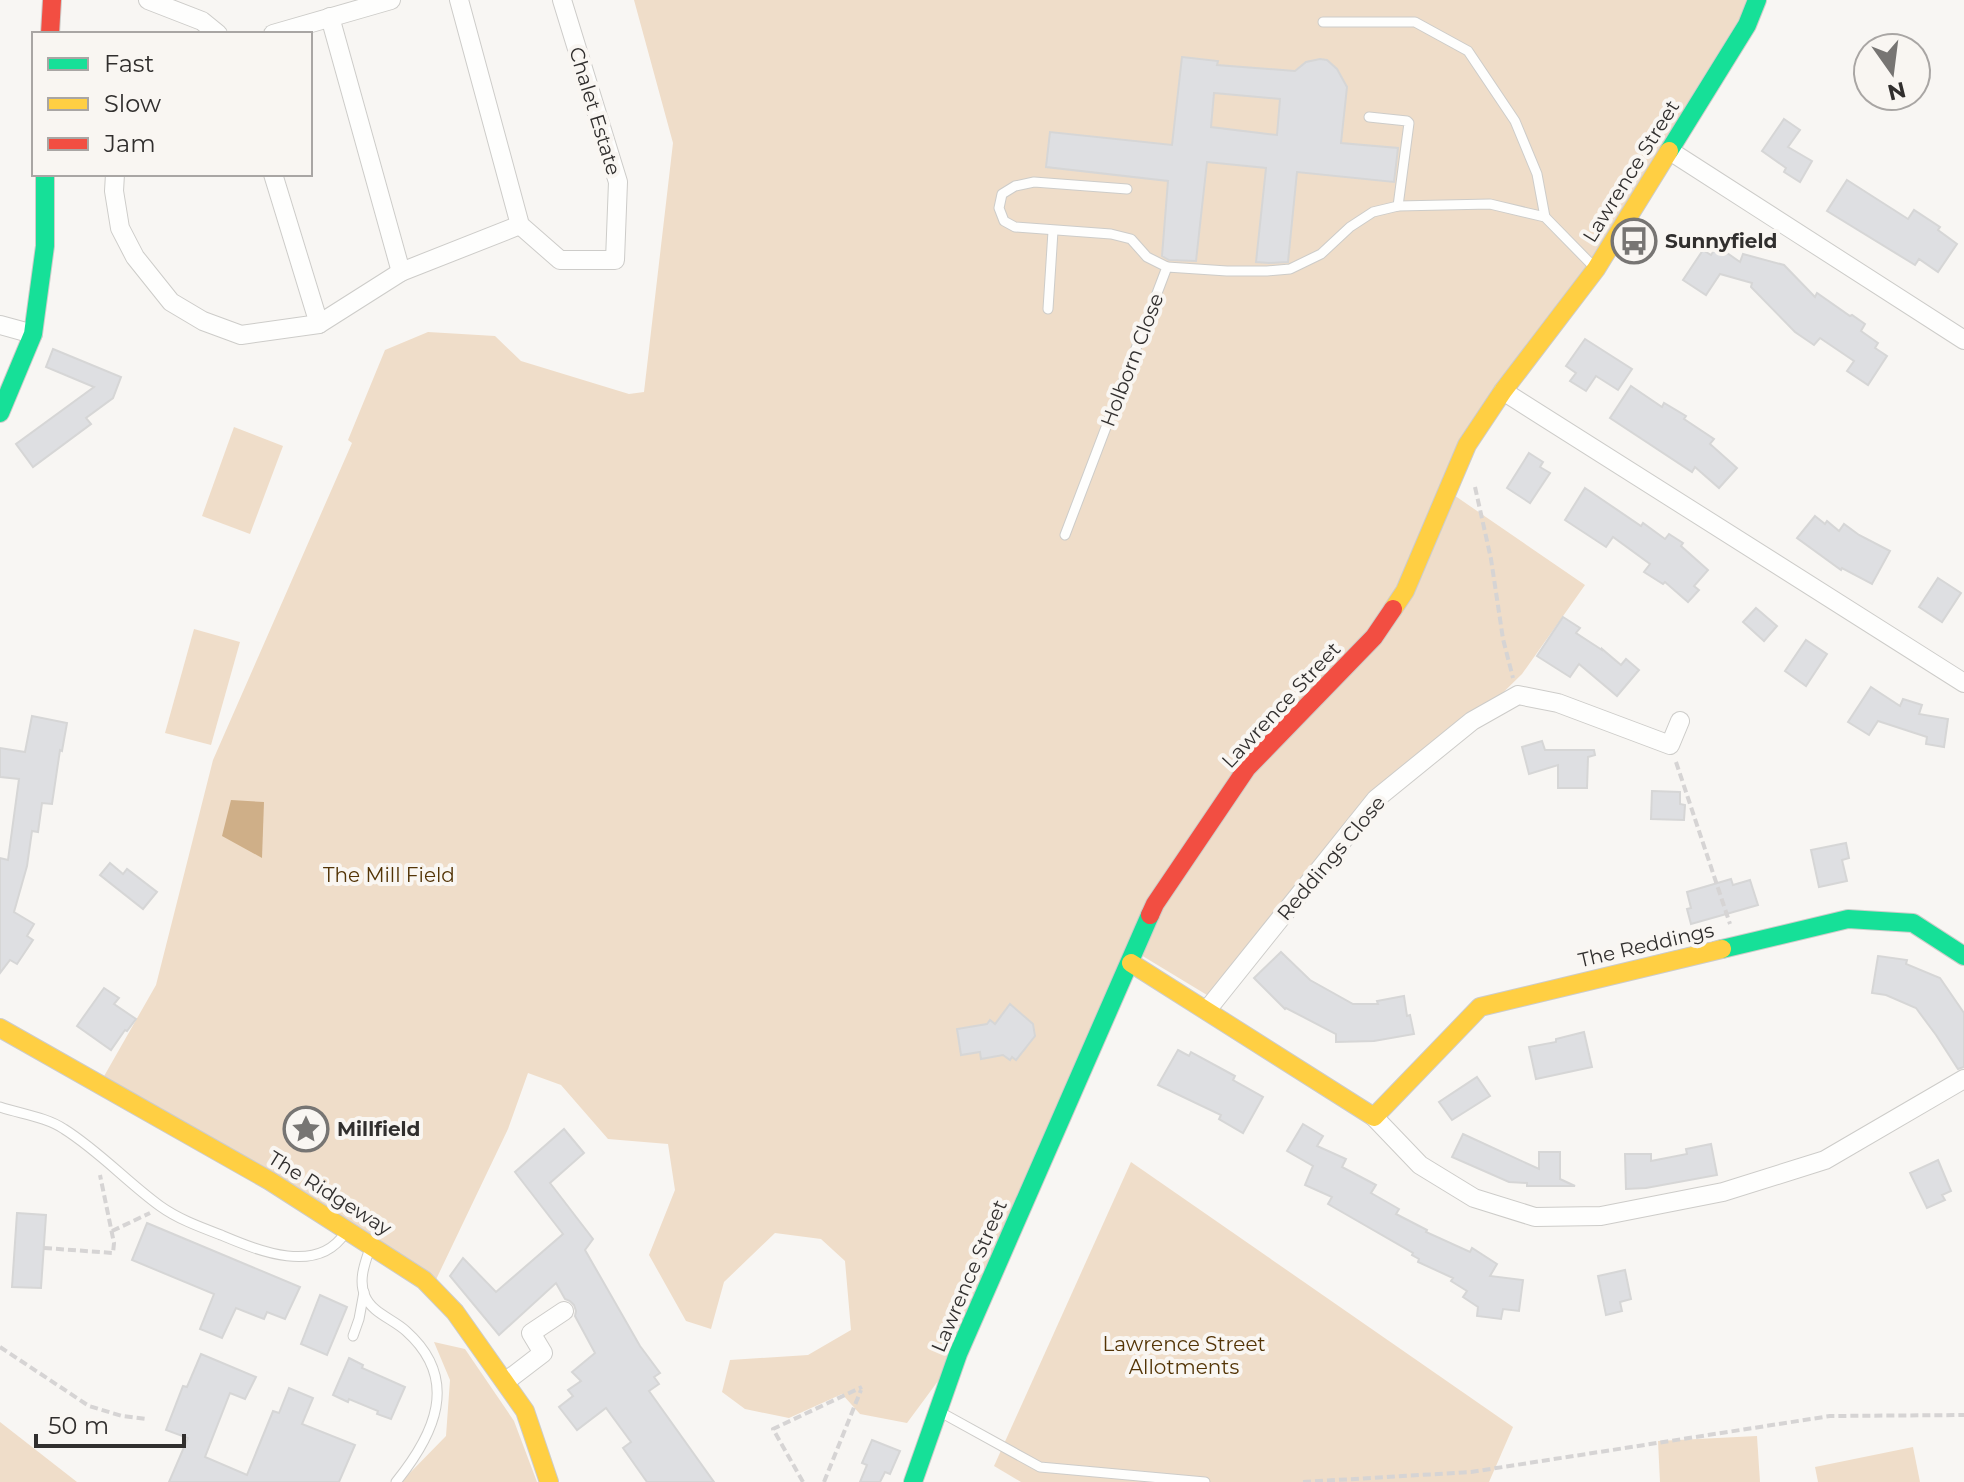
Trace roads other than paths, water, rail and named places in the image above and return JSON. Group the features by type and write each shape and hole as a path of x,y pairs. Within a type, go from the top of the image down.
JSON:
{"street":[{"path":"50,32 52,0"},
{"path":"148,0 202,21 216,32"},
{"path":"280,32 391,0"},
{"path":"115,176 120,228 135,257 171,302 203,321 241,335 319,324 401,272 520,225 459,0"},
{"name":"Chalet Estate","path":"520,225 560,260 615,260 618,182 562,0"},
{"name":"Lawrence Street","path":"913,1482 958,1354 1155,904 1247,768 1374,637 1405,591 1467,445 1503,391 1596,269 1747,25 1757,0"},
{"path":"330,17 401,272"},
{"path":"1670,151 1964,340"},
{"path":"0,413 33,334 45,246 45,176"},
{"path":"274,176 319,324"},
{"path":"0,325 33,334"},
{"path":"1503,391 1964,683"},
{"name":"Reddings Close","path":"1207,1010 1376,799 1472,721 1518,695 1558,703 1670,745 1680,721"},
{"name":"The Reddings","path":"1374,1117 1480,1007 1848,919 1913,923 1964,956"},
{"path":"1131,963 1374,1117 1420,1165 1474,1198 1535,1217 1601,1216 1723,1192 1825,1160 1964,1079"},
{"name":"The Ridgeway","path":"0,1028 270,1181 424,1280 455,1312 525,1411 549,1482"},
{"path":"505,1382 543,1353 531,1333 564,1311"}],"lane":[{"path":"1323,22 1415,22 1468,51 1515,121 1537,174 1545,217 1596,269"},
{"path":"1369,117 1409,123 1398,206"},
{"path":"1127,189 1034,182 1015,186 1002,194 999,208 1004,221 1015,227 1111,234 1131,239 1147,257 1167,267"},
{"name":"Holborn Close","path":"1065,535 1167,267 1227,271 1290,269 1321,254 1350,227 1373,212 1398,206 1490,204 1545,217"},
{"path":"1048,309 1053,231"},
{"path":"0,1107 57,1125 93,1150 161,1207 260,1252 298,1257 324,1250 339,1241 346,1230"},
{"path":"371,1245 362,1282 367,1300 417,1342 433,1369 437,1385 432,1427 396,1482"},
{"path":"353,1336 364,1292"},
{"path":"939,1412 1040,1467 1205,1482"}],"place":[{"name":"Sunnyfield","path":"1634,241"},
{"name":"Millfield","path":"306,1129"}],"park label":[{"name":"The Mill Field","path":"389,875"},
{"name":"Lawrence Street Allotments","path":"1184,1356"}]}
